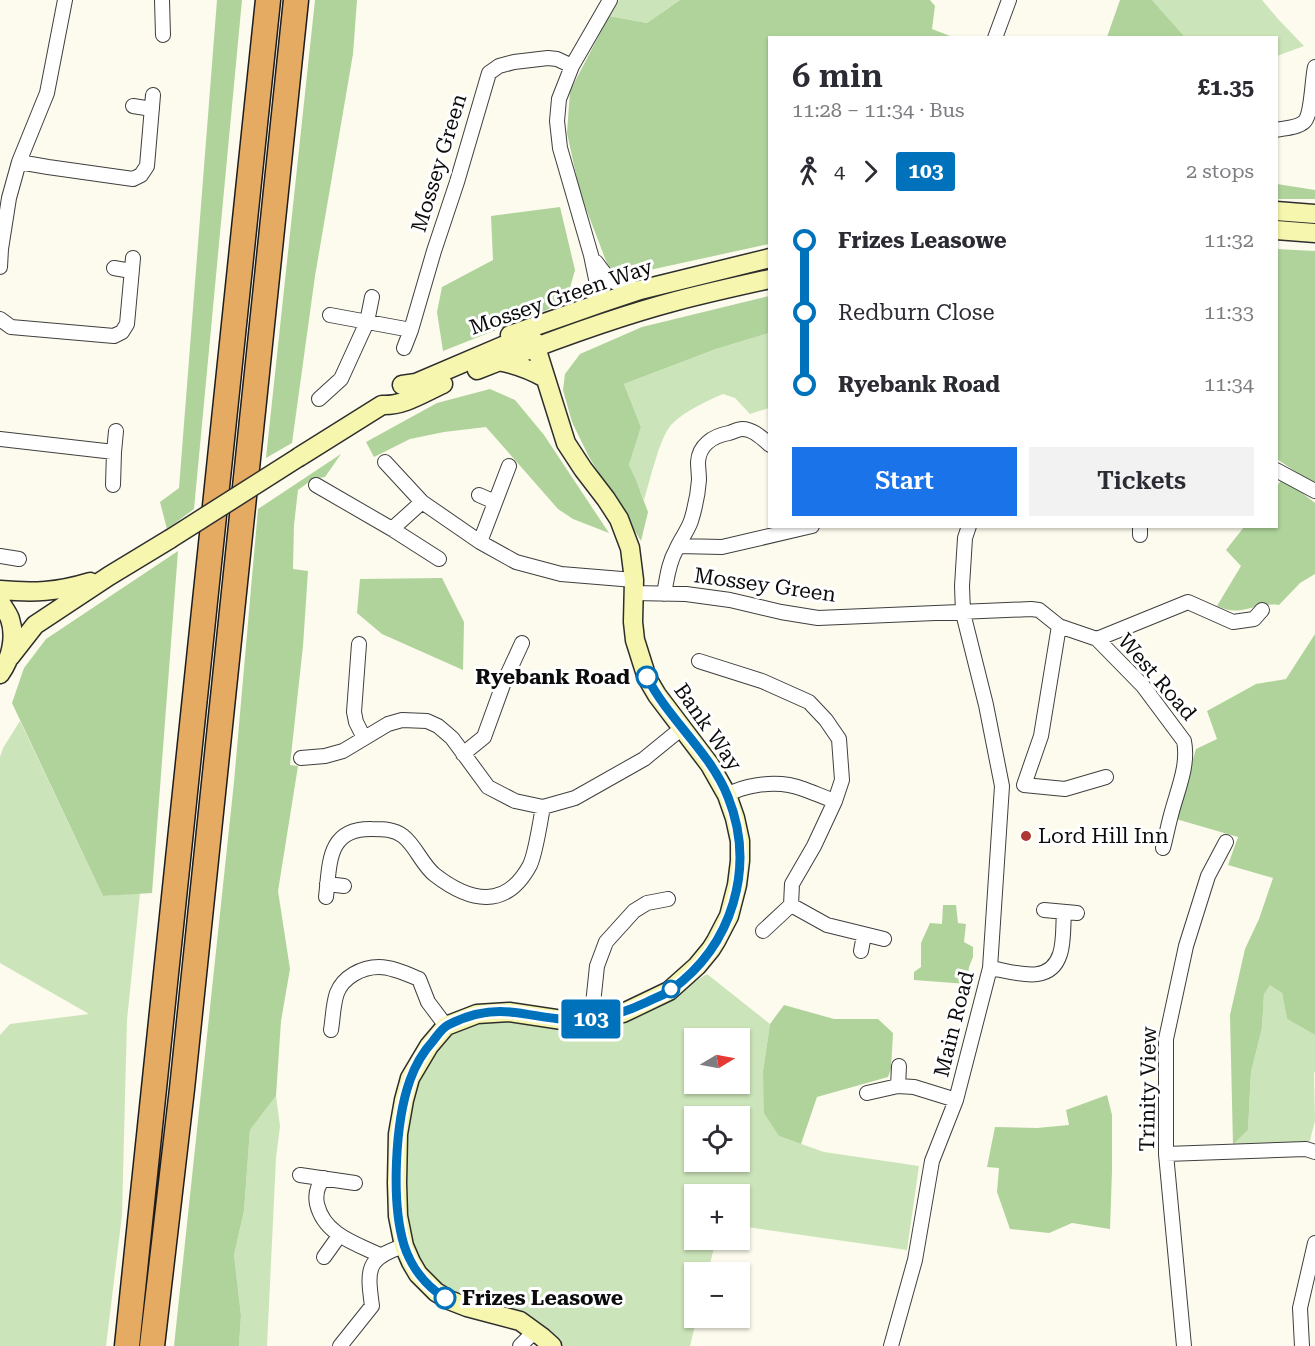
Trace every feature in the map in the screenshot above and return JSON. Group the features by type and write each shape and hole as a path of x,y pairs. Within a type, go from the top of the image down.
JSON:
{"highway":[{"path":"127,1346 268,0"},
{"path":"152,1346 183,1077 296,0"}],"main road":[{"path":"1278,211 1315,214"},
{"path":"1278,231 1315,233"},
{"name":"Mossey Green Way","path":"382,405 387,394 402,385 496,341 640,290 768,258"},
{"path":"601,303 607,312 613,312 711,285 752,276 768,277"},
{"name":"Mossey Green Way","path":"3,671 35,626 109,576 382,405 404,402 498,361 669,303 768,278"},
{"path":"402,385 416,383 521,338 531,339 536,347"},
{"name":"Bank Way","path":"536,347 567,443 583,470 619,519 630,548 635,640 647,678 657,695 710,765 727,795 740,841 741,861 729,916 711,949 697,966 669,991 623,1013 594,1019 569,1021 509,1012 477,1014 446,1026 429,1046 410,1078 398,1134 397,1183 398,1216 404,1246 411,1262 418,1274 436,1292 449,1300 520,1322 552,1346"},
{"path":"498,361 531,370 545,378"},
{"name":"Mossey Green Way","path":"0,590 26,593 65,590 109,576"},
{"path":"0,602 10,620 13,639 3,671"}],"street":[{"path":"0,267 9,198 19,162 47,93 65,0"},
{"path":"162,0 163,35"},
{"path":"601,303 591,255 560,148 558,111 559,99 572,66 610,0"},
{"path":"997,36 1010,0"},
{"path":"149,18 163,19"},
{"name":"Mossey Green","path":"404,348 489,73 499,66 548,58 557,59 572,66"},
{"path":"1278,130 1301,124 1306,120 1310,113 1315,67"},
{"path":"19,162 133,179 141,175 147,166 153,102 133,106"},
{"path":"591,255 611,281 640,290"},
{"path":"0,319 11,327 114,336 122,332 127,324 132,265 114,268"},
{"path":"319,399 341,379 367,322 372,297"},
{"path":"330,315 411,330"},
{"path":"664,594 668,568 690,522 696,498 700,450 723,434 742,429 752,432 768,443"},
{"path":"113,485 117,431"},
{"path":"0,439 114,452"},
{"name":"Mossey Green","path":"385,462 422,502 480,542 516,562 561,574 664,594 686,594 729,600 818,618 963,613"},
{"path":"480,542 509,466"},
{"path":"1278,471 1315,491"},
{"path":"315,485 439,559"},
{"path":"479,495 495,502"},
{"path":"392,529 422,502"},
{"path":"678,546 722,547 803,528"},
{"name":"Main Road","path":"891,1346 915,1260 932,1161 956,1100 990,968 1002,786 986,705 963,613 965,538 968,528"},
{"path":"0,556 19,559"},
{"name":"West Road","path":"1097,639 1188,602 1233,622 1254,619 1262,610"},
{"name":"West Road","path":"963,613 1039,610 1059,626 1097,639 1143,686 1184,741 1186,750 1185,766 1163,848"},
{"path":"1024,785 1041,736 1059,626"},
{"path":"463,754 484,737 504,682 522,643"},
{"path":"359,644 354,712 364,738"},
{"path":"699,661 762,681 809,702 826,720 839,739 842,780 835,801 814,846 792,884 791,905 763,931"},
{"path":"301,758 325,756 344,751 388,724 402,720 427,722 438,726 452,738 488,787 515,801 543,807 575,798 644,759 682,728"},
{"path":"1002,786 1024,785 1065,789 1106,777"},
{"path":"727,795 734,791 762,785 790,785 835,801"},
{"path":"344,886 326,891 331,853 342,836 363,828 389,829 403,836 433,874 468,895 491,898 506,893 515,886 530,864 543,807"},
{"name":"Trinity View","path":"1184,1346 1167,1154 1166,1039 1186,946 1208,876 1227,842"},
{"path":"594,1019 593,1004 597,966 606,942 634,911 647,903 668,899"},
{"path":"791,905 826,925 884,939"},
{"path":"990,968 1040,975 1048,972 1055,965 1061,953 1071,912 1044,910"},
{"path":"861,951 864,935"},
{"path":"331,1030 337,994 343,983 349,976 379,967 424,975 428,1002 446,1026"},
{"path":"898,1086 899,1066"},
{"path":"867,1093 898,1086 914,1087 956,1100"},
{"path":"1167,1154 1306,1149 1315,1152"},
{"path":"300,1175 355,1183"},
{"path":"324,1178 317,1187 316,1199 319,1213 325,1224 339,1236 380,1255"},
{"path":"324,1257 339,1236"},
{"path":"1302,1346 1300,1308 1315,1243"},
{"path":"340,1346 372,1306 371,1266 380,1255 404,1246"},
{"path":"520,1346 534,1332"}],"green space":[{"path":"217,0 242,0 194,509 167,529 160,502 179,488"},
{"path":"315,0 357,0 353,54 315,276 292,443 266,458"},
{"path":"619,0 680,0 647,23 609,16"},
{"path":"680,0 930,0 935,6 932,29 950,36 768,36 768,244 622,276 608,266 580,193 567,133 570,91 609,16 647,23"},
{"path":"1120,0 1152,0 1184,36 1107,36"},
{"path":"1152,0 1262,0 1304,46 1278,56 1278,36 1184,36"},
{"path":"1278,184 1315,190 1315,199 1278,199"},
{"path":"560,207 575,270 567,298 547,310 443,351 437,312 442,287 493,260 491,216"},
{"path":"1278,249 1315,251 1315,485 1278,460"},
{"path":"768,296 768,333 716,349 624,384 641,427 629,465 648,512 641,541 589,457 572,422 563,390 565,374 580,354 642,327"},
{"path":"768,333 768,408 750,414 735,398 723,394 682,415 667,431 655,461 644,500 629,465 641,427 624,384 716,349"},
{"path":"490,389 515,400 544,435 609,533 573,519 558,509 486,427 410,439 374,457 366,442 437,403"},
{"path":"341,454 325,477 313,479 298,490 293,569 308,571 303,646 290,765 298,766 278,891 290,969 281,1021 276,1096 250,1130 244,1211 234,1255 241,1315 239,1346 174,1346 234,782 258,509"},
{"path":"1283,478 1315,503 1315,574 1300,583 1279,605 1241,610 1217,606 1241,566 1226,550 1243,528 1278,528 1278,485"},
{"path":"178,551 152,893 103,896 12,703 24,668 46,639"},
{"path":"442,578 464,622 463,670 382,634 357,613 360,579"},
{"path":"1315,634 1315,1035 1287,1019 1282,993 1270,985 1264,994 1262,1028 1251,1072 1248,1130 1233,1145 1230,1015 1245,949 1259,919 1273,878 1228,865 1238,837 1176,819 1196,749 1217,739 1207,711 1256,684 1286,679"},
{"path":"20,721 103,896 140,893 127,1020 122,1215 106,1346 0,1346 0,1035 10,1024 89,1014 0,963 0,757"},
{"path":"943,905 956,905 958,923 966,924 964,942 973,947 967,984 914,980 914,972 921,967 921,943 930,923 942,924"},
{"path":"707,974 770,1024 763,1071 779,1136 824,1152 919,1166 907,1250 750,1227 750,1184 684,1184 684,1250 713,1250 710,1262 684,1262 684,1328 694,1328 690,1346 559,1346 541,1324 454,1296 428,1275 411,1247 405,1214 404,1130 423,1066 444,1040 472,1022 499,1017 583,1033 604,1029 649,1010"},
{"path":"1270,984 1282,993 1287,1019 1315,1035 1315,1121 1309,1144 1233,1145 1248,1130 1251,1072 1262,1028 1264,994"},
{"path":"784,1005 834,1019 878,1019 893,1033 891,1069 888,1077 817,1097 801,1144 779,1136 764,1113 763,1071 770,1024"},
{"path":"1107,1095 1112,1115 1110,1229 1072,1223 1049,1233 1010,1229 997,1192 999,1168 987,1167 995,1127 1037,1128 1069,1125 1066,1110"},
{"path":"276,1096 280,1126 276,1158 267,1346 239,1346 241,1315 234,1255 244,1211 250,1130"}],"bus line":[{"name":"103","path":"445,1298 418,1274 411,1262 404,1246 398,1216 398,1134 404,1100 410,1078 429,1046 446,1026 477,1014 509,1012 569,1021 623,1013 669,991 682,981 711,949 729,916 741,861 735,818 727,795 710,765 657,695 647,677"}],"place":[{"name":"Ryebank Road","path":"647,677"},
{"name":"Lord Hill Inn","path":"1026,836"},
{"name":"Frizes Leasowe","path":"445,1298"}]}
